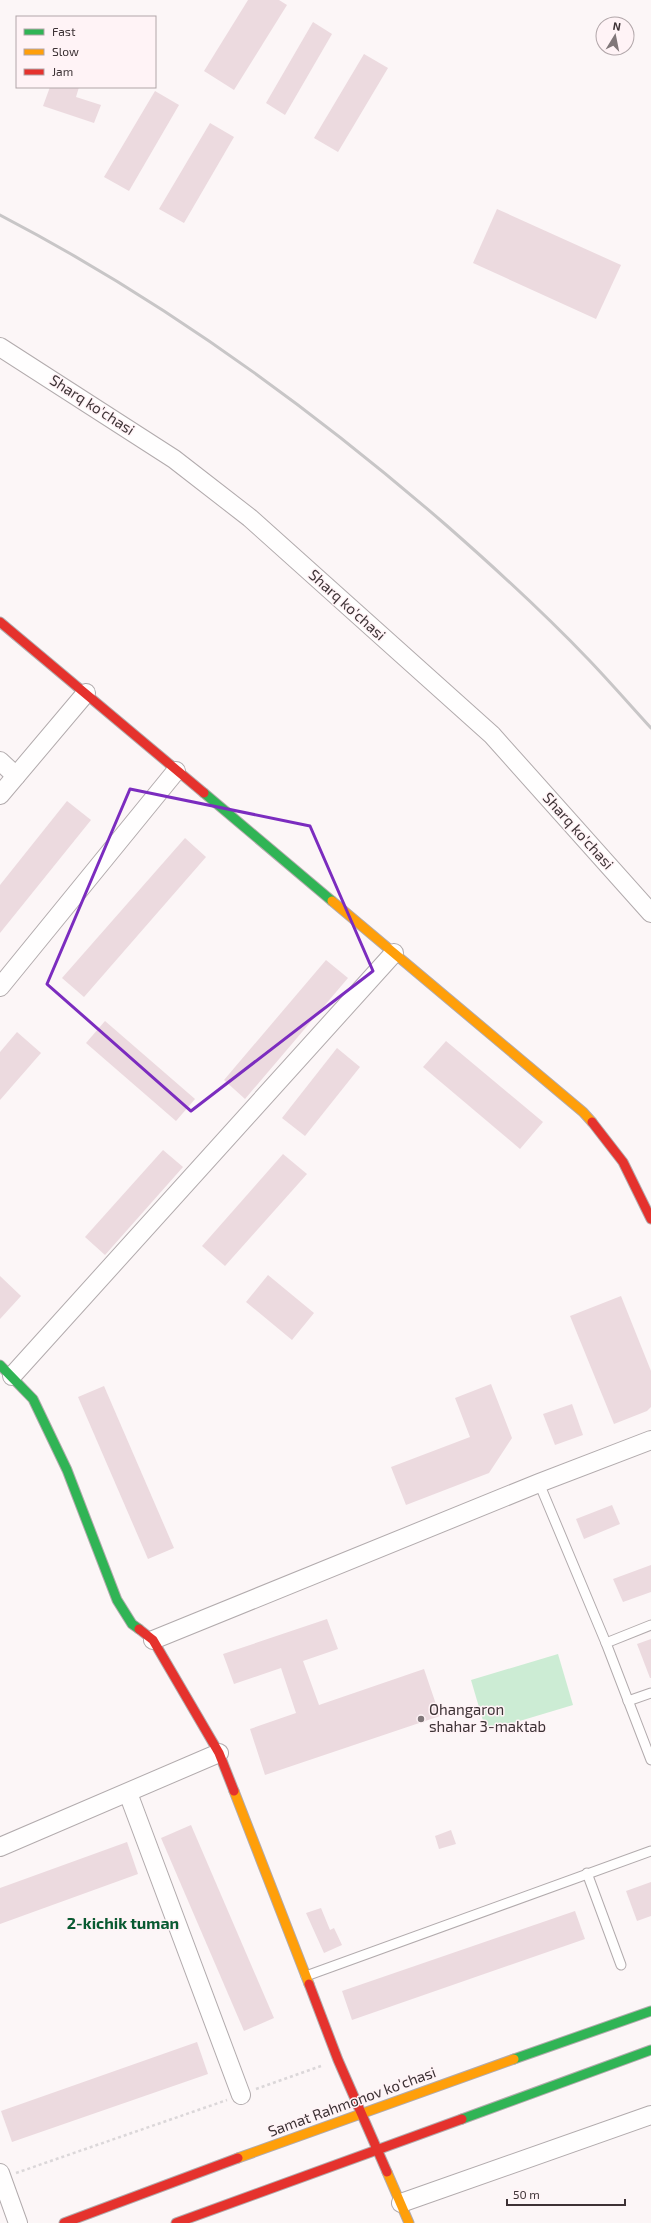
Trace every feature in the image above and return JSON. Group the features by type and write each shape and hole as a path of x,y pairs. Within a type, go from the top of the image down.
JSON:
{"main road":[{"path":"0,622 583,1112 621,1155 635,1179 651,1219"},
{"path":"6,1370 33,1399 64,1463 117,1600 132,1624 153,1640 219,1753 338,2060 379,2150 409,2223"},
{"name":"Samat Rahmonov ko'chasi","path":"64,2223 361,2113 651,2011"},
{"path":"176,2223 651,2050"}],"street":[{"name":"Sharq ko'chasi","path":"0,346 174,459 250,518 492,735 651,913"},
{"path":"0,795 86,693"},
{"path":"0,761 16,776"},
{"path":"0,987 176,771"},
{"path":"6,1370 394,953"},
{"path":"153,1640 651,1440"},
{"path":"0,1847 219,1753"},
{"path":"128,1792 241,2095"},
{"path":"401,2203 651,2115"},
{"path":"1,2176 18,2223"}],"lane":[{"path":"539,1484 606,1643 651,1760"},
{"path":"606,1643 651,1624"},
{"path":"628,1702 651,1693"},
{"path":"306,1976 651,1851"},
{"path":"587,1873 621,1965"}],"path":[{"path":"1,2176 241,2095 338,2060"}],"highlighted area":[{"path":"130,789 310,826 373,971 191,1111 47,984"}],"green space":[{"path":"558,1654 573,1705 486,1731 471,1680"}],"building":[{"path":"248,0 279,0 287,5 234,90 204,71"},
{"path":"313,22 332,34 285,115 266,103"},
{"path":"364,54 388,68 338,152 314,138"},
{"path":"50,88 79,88 76,97 101,105 94,123 43,106"},
{"path":"155,91 179,105 129,191 104,177"},
{"path":"210,123 234,137 184,223 159,209"},
{"path":"497,209 621,265 596,319 473,263"},
{"path":"67,801 91,820 0,933 0,885"},
{"path":"185,838 206,857 84,997 62,978"},
{"path":"326,960 348,978 245,1099 224,1080"},
{"path":"105,1021 195,1099 176,1121 86,1043"},
{"path":"17,1032 41,1053 0,1100 0,1052"},
{"path":"446,1041 543,1122 520,1149 423,1067"},
{"path":"337,1048 360,1067 305,1136 282,1118"},
{"path":"163,1150 183,1167 105,1255 85,1237"},
{"path":"283,1154 307,1174 225,1266 202,1246"},
{"path":"268,1275 314,1313 292,1340 246,1302"},
{"path":"0,1276 21,1296 0,1319"},
{"path":"621,1296 651,1371 651,1407 647,1411 614,1424 570,1316"},
{"path":"491,1384 512,1438 489,1473 406,1505 391,1467 470,1437 455,1398"},
{"path":"104,1386 174,1548 148,1559 78,1397"},
{"path":"572,1404 583,1435 555,1445 543,1414"},
{"path":"612,1505 620,1524 584,1539 576,1519"},
{"path":"651,1565 651,1592 623,1602 613,1579"},
{"path":"327,1619 338,1649 303,1661 319,1705 424,1669 440,1716 265,1775 250,1729 296,1713 281,1668 234,1684 223,1654"},
{"path":"651,1639 651,1678 650,1678 637,1644"},
{"path":"191,1825 274,2018 244,2031 161,1838"},
{"path":"451,1830 456,1844 439,1849 435,1836"},
{"path":"127,1842 138,1874 0,1924 0,1888"},
{"path":"651,1882 651,1916 637,1921 626,1891"},
{"path":"321,1908 330,1930 334,1928 342,1945 324,1953 306,1913"},
{"path":"575,1911 585,1939 352,2020 342,1991"},
{"path":"197,2042 208,2074 12,2142 1,2111"}],"railway":[{"path":"0,215 118,282 176,319 232,357 341,438 446,525 519,591 589,660 651,728"}],"traffic: fast":[{"path":"204,793 332,901"},
{"path":"0,1365 33,1399 67,1470 117,1600 132,1624 139,1629"},
{"path":"514,2059 651,2011"},
{"path":"462,2119 651,2050"}],"traffic: slow":[{"path":"332,901 583,1112 592,1122"},
{"path":"234,1791 309,1984"},
{"path":"238,2158 514,2059"},
{"path":"387,2172 409,2223"}],"traffic: jam":[{"path":"0,622 204,793"},
{"path":"592,1122 623,1162 651,1219"},
{"path":"139,1629 153,1640 219,1753 234,1791"},
{"path":"309,1984 338,2060 387,2172"},
{"path":"176,2223 462,2119"},
{"path":"64,2223 238,2158"}],"place":[{"name":"Ohangaron shahar 3-maktab","path":"421,1719"}],"district":[{"name":"2-kichik tuman","path":"123,1923"}]}
